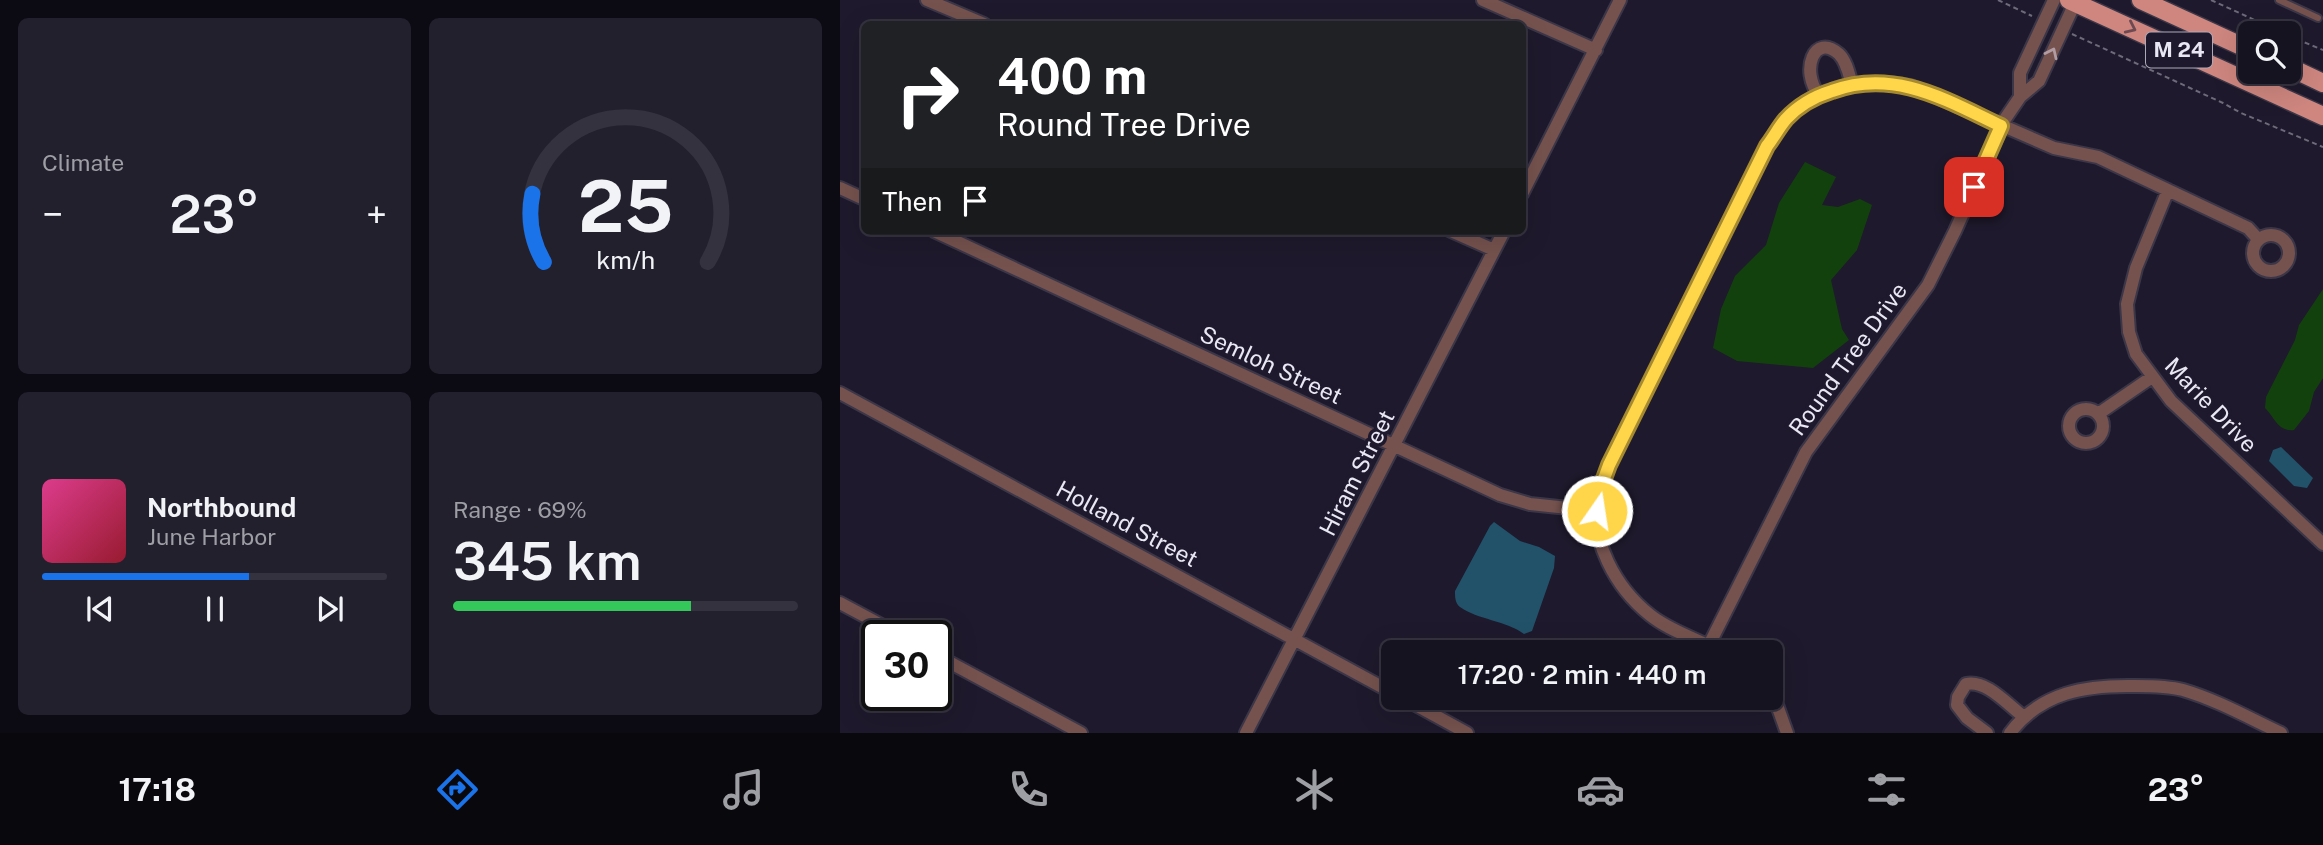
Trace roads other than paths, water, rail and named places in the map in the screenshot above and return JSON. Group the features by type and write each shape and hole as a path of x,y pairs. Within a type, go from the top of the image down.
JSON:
{"main road":[{"name":"M 24","path":"2141,0 2238,44"},
{"name":"M 24","path":"2072,1 2323,116"},
{"path":"2301,73 2323,83"}],"street":[{"path":"927,0 977,21"},
{"path":"1483,0 1596,50"},
{"path":"1526,186 1620,0"},
{"name":"Round Tree Drive","path":"2020,97 2020,72 2054,0"},
{"name":"Round Tree Drive","path":"1712,640 1806,452 1928,285 2001,126 2020,97 2039,81 2072,1"},
{"path":"1819,95 1811,82 1809,67 1813,54 1818,51 1829,49 1840,55 1852,85"},
{"path":"1699,640 1651,616 1615,576 1598,536 1598,495 1609,465 1767,146 1788,117 1819,95 1852,85 1890,82 1911,86 2054,148 2098,157 2248,228 2258,239"},
{"path":"840,188 861,198"},
{"name":"Marie Drive","path":"2168,190 2136,268 2127,304 2129,332 2136,354 2171,401 2323,544"},
{"name":"Semloh Street","path":"943,235 1500,495 1530,504 1597,511"},
{"path":"1460,235 1494,250"},
{"name":"Hiram Street","path":"1246,733 1502,235"},
{"path":"2098,414 2152,377"},
{"name":"Holland Street","path":"840,393 1381,686"},
{"path":"840,603 872,620"},
{"path":"952,664 1081,733"},
{"path":"1987,733 1957,705 1958,696 1966,684 1972,682 1983,685 2023,716"},
{"path":"2010,733 2023,716 2067,692 2099,687 2155,686 2181,689 2214,701 2281,733"},
{"path":"1425,710 1467,733"},
{"path":"1779,710 1787,733"}],"lane":[{"path":"2279,0 2318,18"}],"water":[{"path":"2281,447 2313,478 2307,488 2294,486 2269,461 2273,450"},
{"path":"1494,522 1520,541 1555,556 1554,568 1532,631 1524,634 1467,611 1458,605 1456,600 1455,591"}]}
